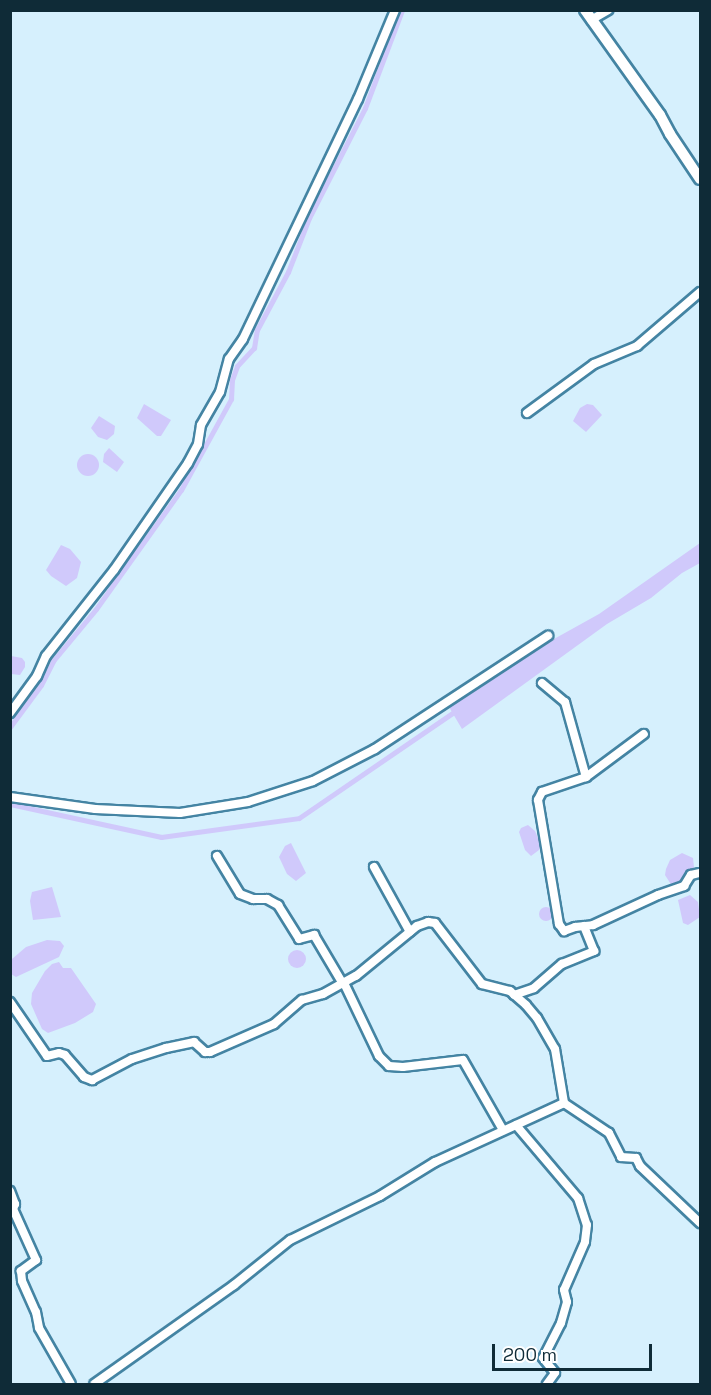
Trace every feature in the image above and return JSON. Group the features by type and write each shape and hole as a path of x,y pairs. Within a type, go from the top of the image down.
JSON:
{"main road":[{"path":"588,15 660,115 700,179"}],"street":[{"path":"10,713 37,676 46,656 114,570 188,463 198,444 201,425 220,392 229,358 243,339 358,99 395,10"},
{"path":"588,15 608,10"},
{"path":"527,413 594,364 637,346 700,292"},
{"path":"10,797 95,809 180,813 248,802 313,781 375,749 548,636"},
{"path":"542,683 565,702 586,777"},
{"path":"644,734 586,777 542,792 538,800 559,924 564,931 593,925 658,895 684,886 691,875 700,873"},
{"path":"217,856 240,894 253,899 262,897 278,905 298,939 314,935 343,984 379,1056 389,1066 403,1067 463,1060 503,1130"},
{"path":"374,867 410,932"},
{"path":"10,1002 47,1056 50,1058 59,1053 65,1054 84,1077 92,1080 132,1059 166,1048 194,1042 205,1052 210,1052 274,1024 302,1000 343,984 381,957 410,932 428,922 435,923 482,984 510,991 537,1018 555,1049 564,1103 609,1133 621,1157 636,1158 640,1166 700,1223"},
{"path":"514,995 534,988 562,964 594,951 584,926"},
{"path":"94,1384 234,1285 290,1240 380,1196 435,1162 564,1103"},
{"path":"516,1125 578,1198 587,1225 585,1242 564,1290 567,1302 561,1323 543,1358 555,1373 547,1384"},
{"path":"10,1191 14,1211 36,1260 21,1271 22,1281 36,1312 39,1328 71,1384"}],"shaded area":[{"path":"144,404 171,420 161,436 157,436 137,418"},
{"path":"587,404 593,405 602,415 586,432 573,421 580,408"},
{"path":"99,416 115,426 114,434 107,440 98,437 91,428"},
{"path":"109,448 124,462 117,472 103,462 104,454"},
{"path":"88,454 96,457 99,465 96,473 88,476 80,473 77,465 80,457"},
{"path":"700,543 700,563 682,573 651,598 607,624 462,729 449,707 554,639 599,614"},
{"path":"61,545 70,549 81,562 77,578 66,586 46,570"},
{"path":"11,656 22,658 25,662 20,675 11,674"},
{"path":"528,825 535,831 541,845 539,850 531,856 525,850 519,832 521,828"},
{"path":"291,843 306,873 296,881 287,874 279,857 285,846"},
{"path":"682,853 693,858 694,867 688,876 672,886 665,875 666,869 670,860"},
{"path":"52,887 61,917 33,920 30,901 32,892"},
{"path":"690,895 698,902 700,917 688,925 683,923 678,900"},
{"path":"543,907 549,907 553,914 549,921 543,921 539,917 539,911"},
{"path":"47,940 60,941 64,946 59,957 16,977 11,974 12,959 26,947"},
{"path":"297,950 303,953 306,959 303,965 297,968 291,965 288,959 291,953"},
{"path":"59,962 63,968 71,968 96,1004 93,1012 75,1023 48,1033 42,1029 31,1004 32,993 45,971 52,964"}],"waterway":[{"path":"10,727 41,685 53,661 96,609 181,490 231,399 232,380 237,366 254,348 257,330 288,272 309,218 365,108 402,10"},
{"path":"10,804 161,837 299,818 457,710"}]}
